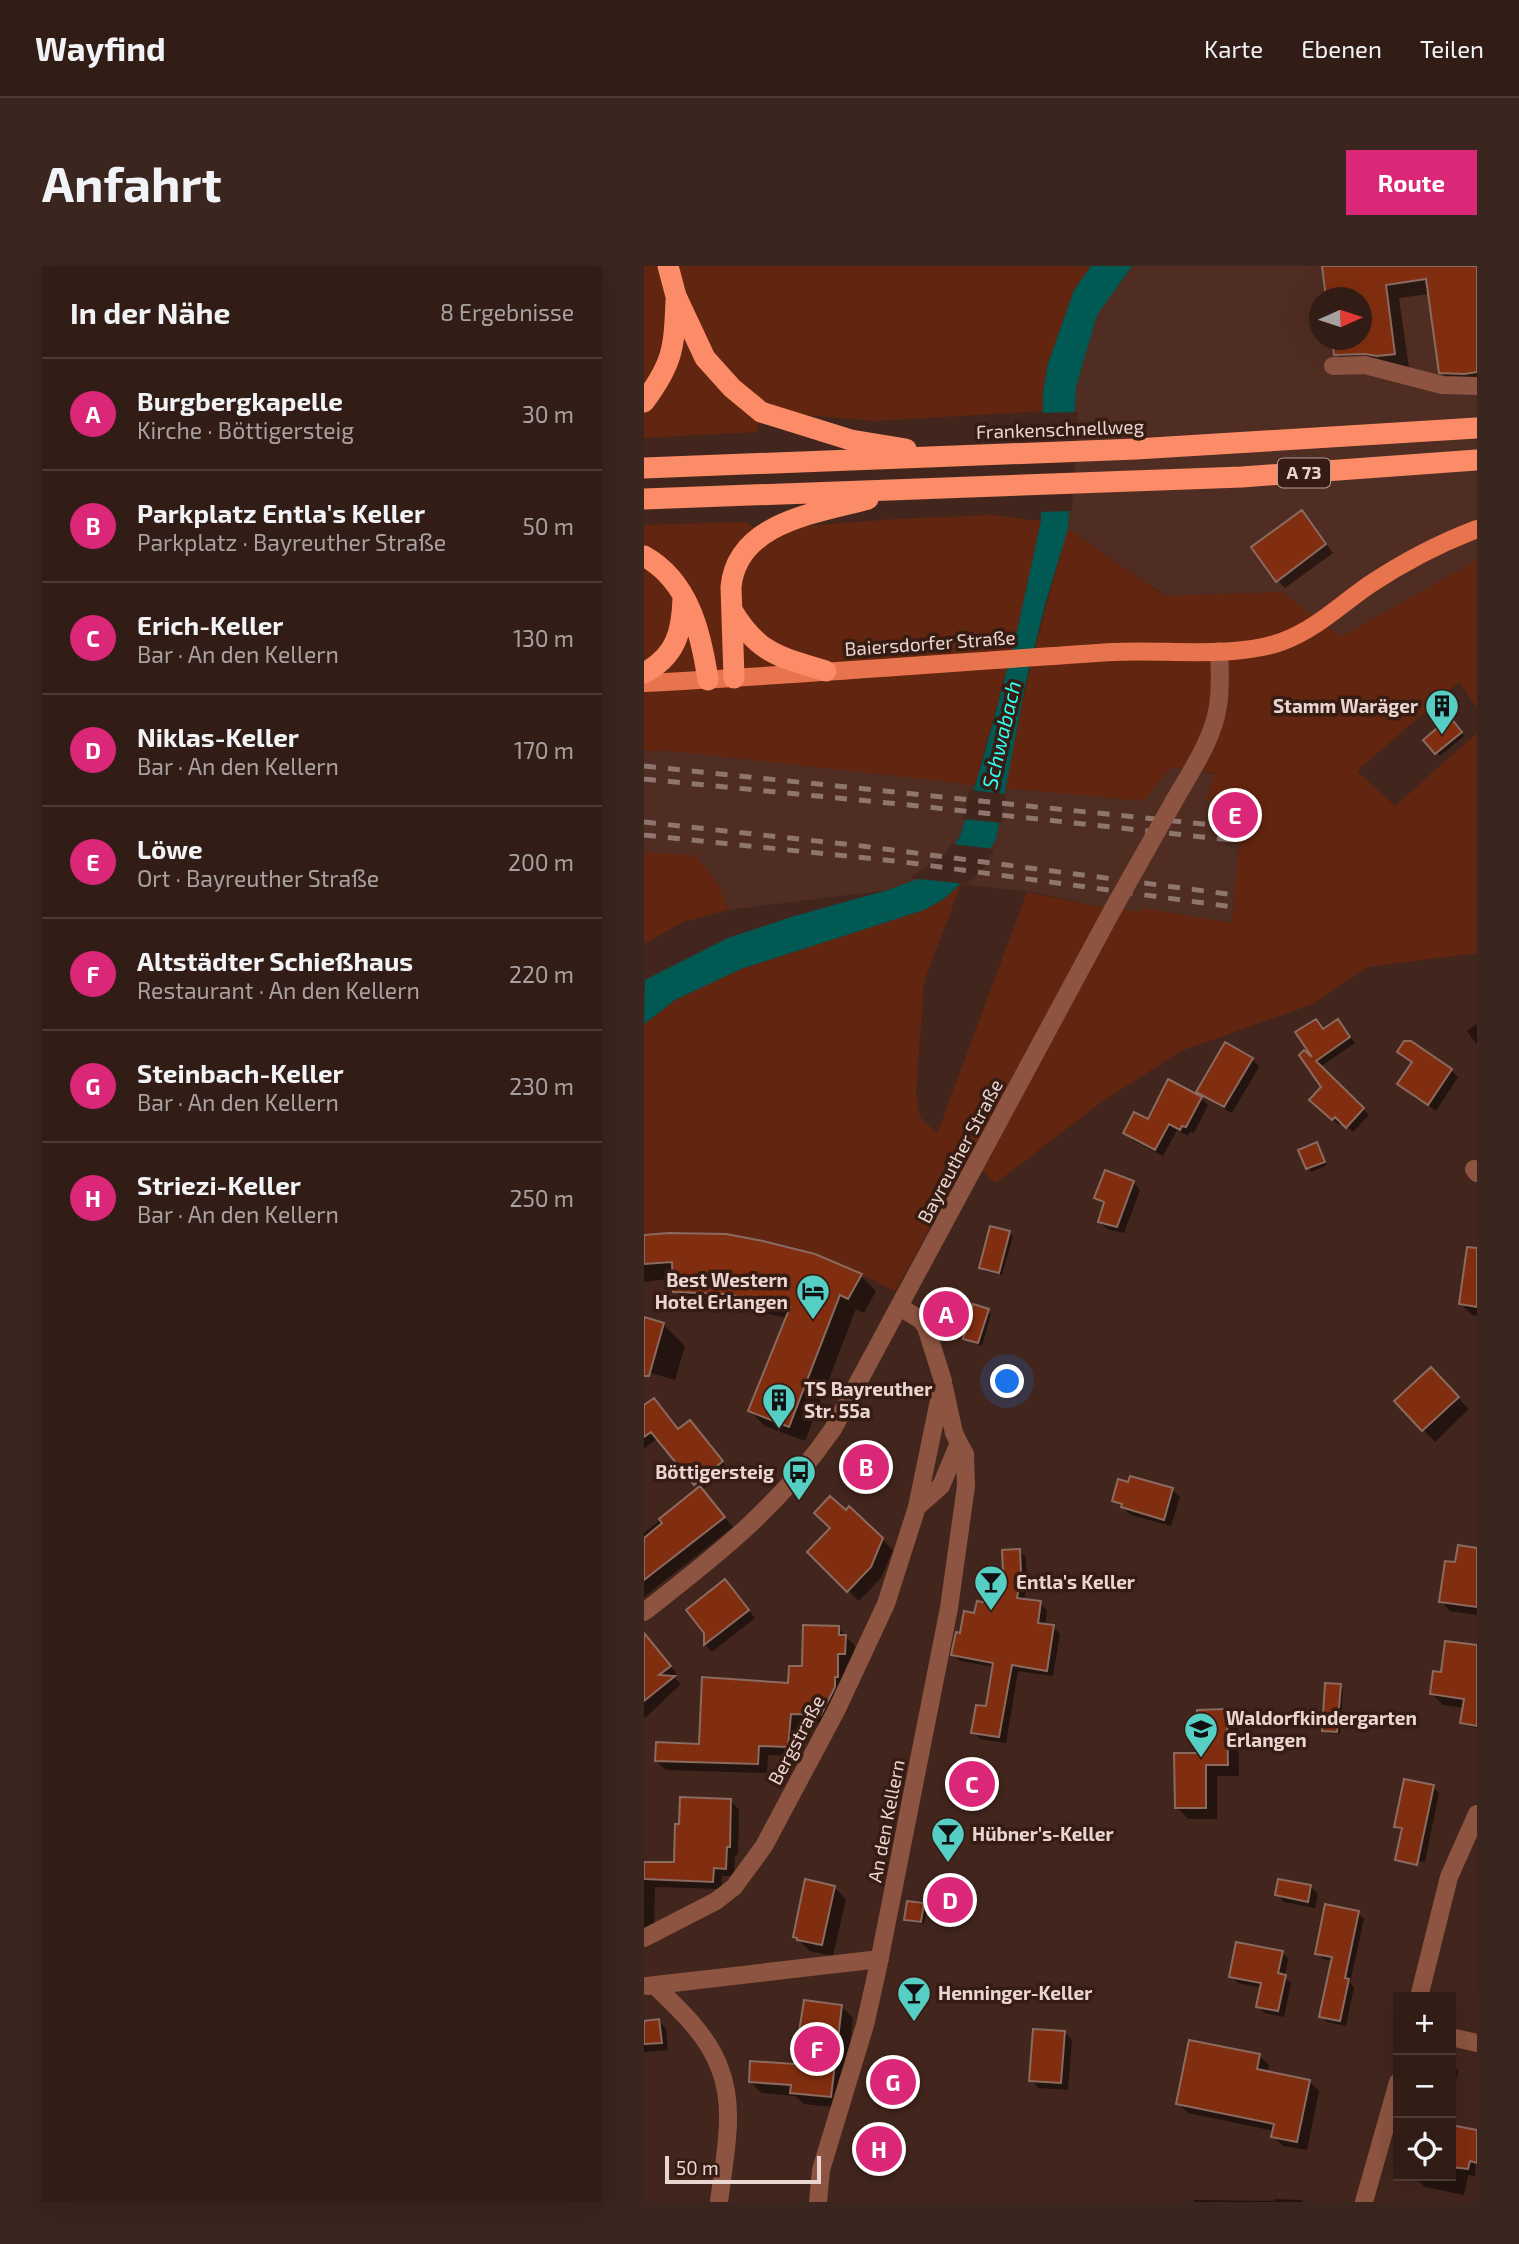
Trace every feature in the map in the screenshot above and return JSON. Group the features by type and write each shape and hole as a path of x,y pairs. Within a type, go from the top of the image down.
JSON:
{"highway":[{"path":"668,266 676,296 705,358 732,388 761,412 851,440 949,457"},
{"path":"644,402 663,376 674,344 676,296"},
{"name":"Frankenschnellweg","path":"644,468 1136,449 1477,428"},
{"name":"A 73","path":"644,499 1131,482 1477,460"},
{"path":"734,678 732,572 740,554 753,541 771,530 798,519 903,489"},
{"path":"644,556 671,577 695,618 708,680"},
{"path":"644,673 667,655 677,641 682,624 683,596"},
{"path":"732,609 743,628 768,652 826,671"}],"main road":[{"name":"Baiersdorfer Straße","path":"644,683 1117,652 1264,647 1312,628 1370,584 1443,544 1477,529"}],"street":[{"path":"1333,366 1365,365 1442,385 1477,386"},
{"name":"Bayreuther Straße","path":"644,1612 737,1538 792,1483 833,1429 1113,909 1207,742 1218,707 1219,650"},
{"path":"900,1307 921,1320 926,1327 959,1443 941,1486 917,1507"},
{"path":"917,1507 943,1381"},
{"name":"An den Kellern","path":"818,2202 821,2170 865,2025 880,1959 949,1608 966,1486 965,1454 959,1443"},
{"name":"Bergstraße","path":"644,1938 716,1901 734,1887 764,1846 836,1709 886,1604 917,1507"},
{"path":"1420,1992 1449,1877 1477,1814"},
{"path":"649,1986 880,1959"},
{"path":"649,1986 691,2021 720,2068 727,2097 727,2126 719,2202"},
{"path":"1456,2038 1477,2043"},
{"path":"1364,2202 1393,2100"}],"shaded area":[{"path":"644,266 1091,266 1074,290 1048,364 1043,411 877,421 803,415 759,422 757,432 644,438"},
{"path":"1132,266 1477,266 1477,560 1341,637 1281,592 1166,596 1068,529 1076,387 1097,314"},
{"path":"993,515 1041,521 1015,640 975,785 644,750 644,525 746,522 756,530 895,519"},
{"path":"1068,529 1165,596 1281,592 1341,637 1477,560 1477,708 1459,682 1357,771 1395,806 1477,733 1477,953 1367,967 1313,1004 1181,1051 1100,1103 996,1183 968,1159 895,1291 826,1258 774,1242 731,1235 644,1235 644,1024 675,1000 741,969 924,910 944,899 961,884 924,982 916,1093 920,1117 937,1134 1027,892 1095,906 1139,912 1142,908 1232,923 1243,805 1205,800 1215,773 1171,767 1144,801 1004,788 1033,658"},
{"path":"644,750 975,785 961,834 948,857 918,879 888,890 729,910 718,884 695,855 644,852"},
{"path":"1171,767 1215,774 1243,804 1232,923 1142,908 1139,912 1095,906 1039,893 961,884 981,865 996,839 1004,788 1144,801"},
{"path":"644,852 695,855 718,884 729,910 683,922 644,944"}],"water":[{"name":"Schwabach","path":"1091,266 1132,266 1097,315 1076,387 1068,529 1026,681 996,839 981,865 944,899 924,910 741,969 675,1000 644,1024 645,980 728,938 918,879 948,857 961,834 985,752 1015,640 1041,521 1043,392 1048,364 1074,290"}],"pier":[{"path":"1078,412 1072,511 1037,512 1039,413"},
{"path":"970,790 1006,794 1002,823 962,819"},
{"path":"952,844 994,849 984,868 966,884 910,878 945,854"}],"building":[{"path":"1322,266 1477,266 1477,372 1439,373 1426,279 1386,285 1395,354 1377,356 1334,355 1333,350 1372,350 1372,287 1325,287"},
{"path":"1302,510 1326,544 1276,582 1251,547"},
{"name":"Stamm Waräger","path":"1450,717 1462,732 1435,754 1423,740"},
{"path":"1316,1019 1323,1029 1338,1019 1350,1037 1316,1061 1364,1108 1346,1128 1335,1117 1332,1120 1309,1100 1321,1087 1299,1055 1304,1050 1312,1057 1295,1032"},
{"path":"1404,1041 1411,1041 1452,1069 1428,1105 1397,1084 1412,1062 1397,1052"},
{"path":"1225,1042 1253,1058 1224,1107 1196,1092"},
{"path":"1168,1079 1202,1097 1186,1127 1182,1126 1180,1130 1169,1124 1155,1150 1123,1133 1134,1112 1148,1119"},
{"path":"1317,1142 1325,1162 1306,1169 1298,1150"},
{"path":"1105,1170 1134,1181 1117,1227 1098,1222 1104,1202 1094,1198"},
{"path":"990,1226 1010,1231 999,1273 979,1268"},
{"name":"Best Western Hotel Erlangen","path":"726,1234 763,1241 815,1254 862,1274 848,1299 840,1295 789,1427 748,1411 790,1307 725,1294 673,1292 672,1262 644,1264 644,1235"},
{"path":"1467,1247 1477,1248 1477,1307 1459,1304"},
{"path":"973,1304 989,1309 978,1343 963,1339"},
{"path":"644,1317 664,1323 649,1376 644,1376"},
{"path":"1431,1367 1459,1397 1422,1431 1394,1401"},
{"path":"654,1398 678,1429 690,1420 723,1461 694,1485 651,1432 644,1437 644,1405"},
{"path":"1130,1476 1173,1488 1164,1520 1121,1507 1122,1504 1112,1501 1118,1479 1128,1482"},
{"path":"700,1486 725,1517 644,1580 644,1538 662,1523 659,1519"},
{"path":"830,1496 846,1510 849,1506 883,1538 871,1567 847,1592 807,1552 830,1528 814,1513"},
{"path":"1458,1545 1477,1548 1477,1607 1439,1602 1445,1561 1455,1562"},
{"path":"1020,1549 1021,1575 1017,1598 1041,1601 1038,1623 1054,1625 1047,1671 1012,1665 999,1737 971,1733 976,1705 986,1706 993,1663 951,1655 956,1632 960,1633 964,1611 974,1613 977,1601 988,1603 990,1593 999,1594 999,1572 1003,1572 1002,1550"},
{"path":"725,1579 749,1610 704,1645 704,1633 686,1610"},
{"path":"803,1625 839,1626 839,1635 846,1635 845,1654 838,1654 838,1677 835,1677 835,1687 821,1715 791,1714 788,1747 759,1746 758,1764 655,1761 656,1742 699,1744 702,1677 788,1683 789,1666 802,1666"},
{"path":"644,1633 671,1666 659,1675 675,1676 644,1701"},
{"path":"1445,1641 1477,1645 1477,1726 1460,1723 1464,1699 1430,1694 1433,1671 1441,1672"},
{"path":"1325,1683 1341,1684 1337,1732 1322,1731"},
{"name":"Waldorfkindergarten Erlangen","path":"1227,1709 1228,1765 1206,1765 1206,1808 1175,1808 1174,1753 1198,1753 1197,1710"},
{"path":"1404,1779 1434,1785 1417,1865 1395,1860 1402,1828 1394,1827"},
{"path":"680,1797 731,1799 730,1847 727,1847 726,1869 714,1868 713,1882 644,1879 644,1862 674,1862 675,1824 679,1824"},
{"path":"805,1879 835,1886 822,1945 793,1937"},
{"path":"1278,1879 1311,1885 1308,1902 1275,1895"},
{"path":"907,1901 924,1903 921,1922 904,1920"},
{"path":"1325,1904 1359,1911 1345,1978 1349,1979 1340,2021 1319,2017 1332,1957 1315,1954"},
{"path":"1236,1942 1283,1951 1278,1973 1286,1975 1278,2011 1256,2007 1261,1983 1229,1977"},
{"path":"804,2000 842,2005 831,2097 790,2093 791,2085 749,2082 750,2061 794,2064"},
{"path":"659,2019 662,2043 644,2044 644,2021"},
{"path":"1033,2029 1065,2031 1061,2083 1029,2081"},
{"path":"1189,2040 1260,2054 1257,2069 1310,2080 1297,2142 1271,2137 1274,2124 1176,2104"},
{"path":"1456,2126 1477,2130 1477,2163 1470,2161 1468,2169 1456,2168"}],"railway":[{"path":"644,766 1241,828"},
{"path":"644,779 1240,841"},
{"path":"644,822 862,846 1235,895"},
{"path":"644,835 904,862 1233,907"}],"place":[{"name":"Stamm Waräger","path":"1442,736"},
{"name":"Löwe","path":"1235,815"},
{"name":"Burgbergkapelle","path":"946,1314"},
{"name":"Best Western Hotel Erlangen","path":"813,1321"},
{"name":"TS Bayreuther Str. 55a","path":"779,1430"},
{"name":"Parkplatz Entla's Keller","path":"866,1467"},
{"name":"Böttigersteig","path":"799,1502"},
{"name":"Entla's Keller","path":"991,1612"},
{"name":"Waldorfkindergarten Erlangen","path":"1201,1759"},
{"name":"Erich-Keller","path":"972,1784"},
{"name":"Hübner's-Keller","path":"948,1864"},
{"name":"Niklas-Keller","path":"950,1900"},
{"name":"Henninger-Keller","path":"914,2023"},
{"name":"Altstädter Schießhaus","path":"817,2049"},
{"name":"Steinbach-Keller","path":"893,2082"},
{"name":"Striezi-Keller","path":"879,2149"}]}
